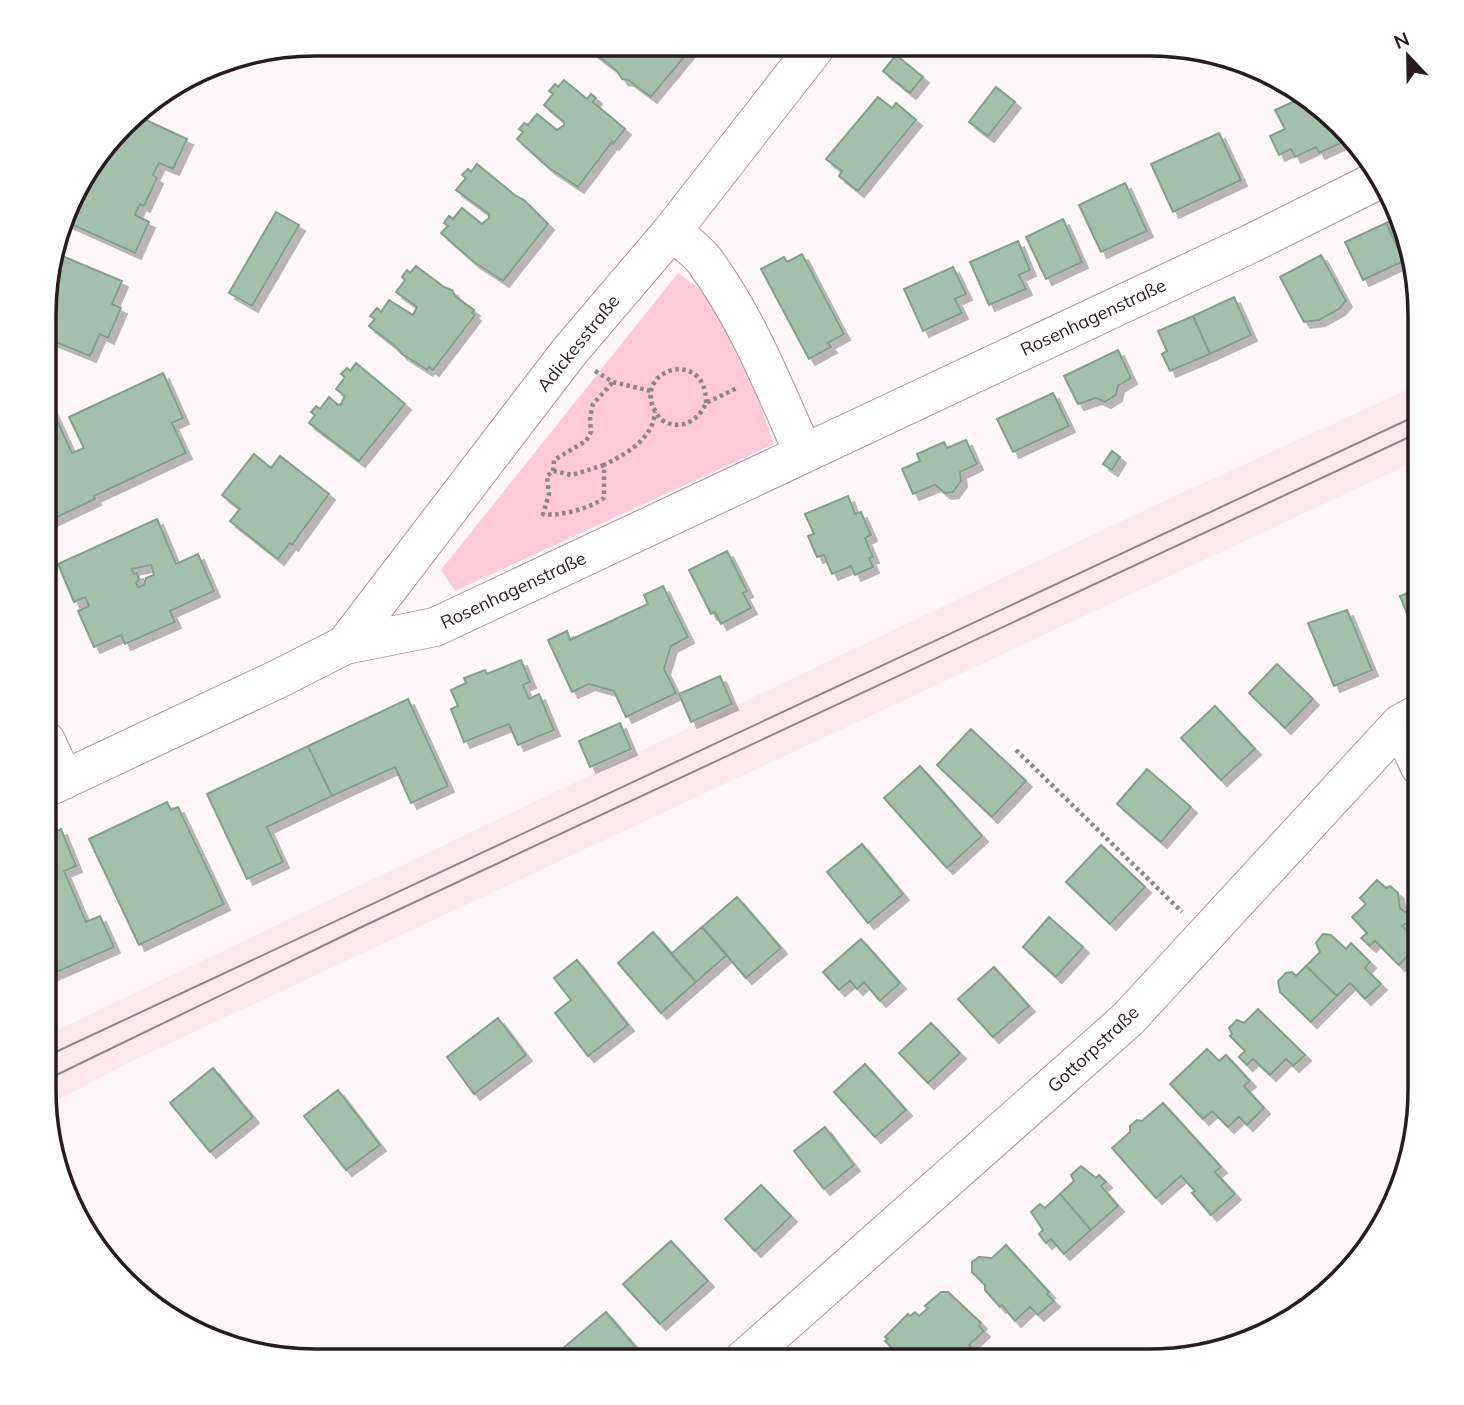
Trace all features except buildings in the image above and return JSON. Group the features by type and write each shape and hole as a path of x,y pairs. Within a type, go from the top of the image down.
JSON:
{"street":[{"name":"Adickesstraße","path":"345,645 569,352 671,231 808,56"},
{"name":"Rosenhagenstraße","path":"56,784 345,645 435,627 1250,244 1372,183"},
{"path":"671,231 702,258 728,299 756,348 803,452"},
{"name":"Gottorpstraße","path":"756,1349 1128,1018 1408,721"}],"path":[{"path":"569,352 613,382 651,391"},
{"path":"604,465 604,498 594,506 555,516 543,514 550,494 547,476 554,471 572,475 621,457 641,442 654,424 651,391 663,373 684,369 695,373 706,392 702,413 684,424 673,424 663,420 655,412"},
{"path":"554,471 554,460 586,441 592,432 590,417 593,404 613,382"},
{"path":"706,403 740,386"},
{"path":"1016,750 1187,917"}],"shaded area":[{"path":"678,273 705,293 723,321 752,381 774,444 455,591 441,570"},
{"path":"1408,389 1408,465 132,1061 57,1100 56,1031 1153,506"}],"tram line":[{"path":"56,1052 1408,420"},
{"path":"56,1075 370,923 1408,438"}]}
